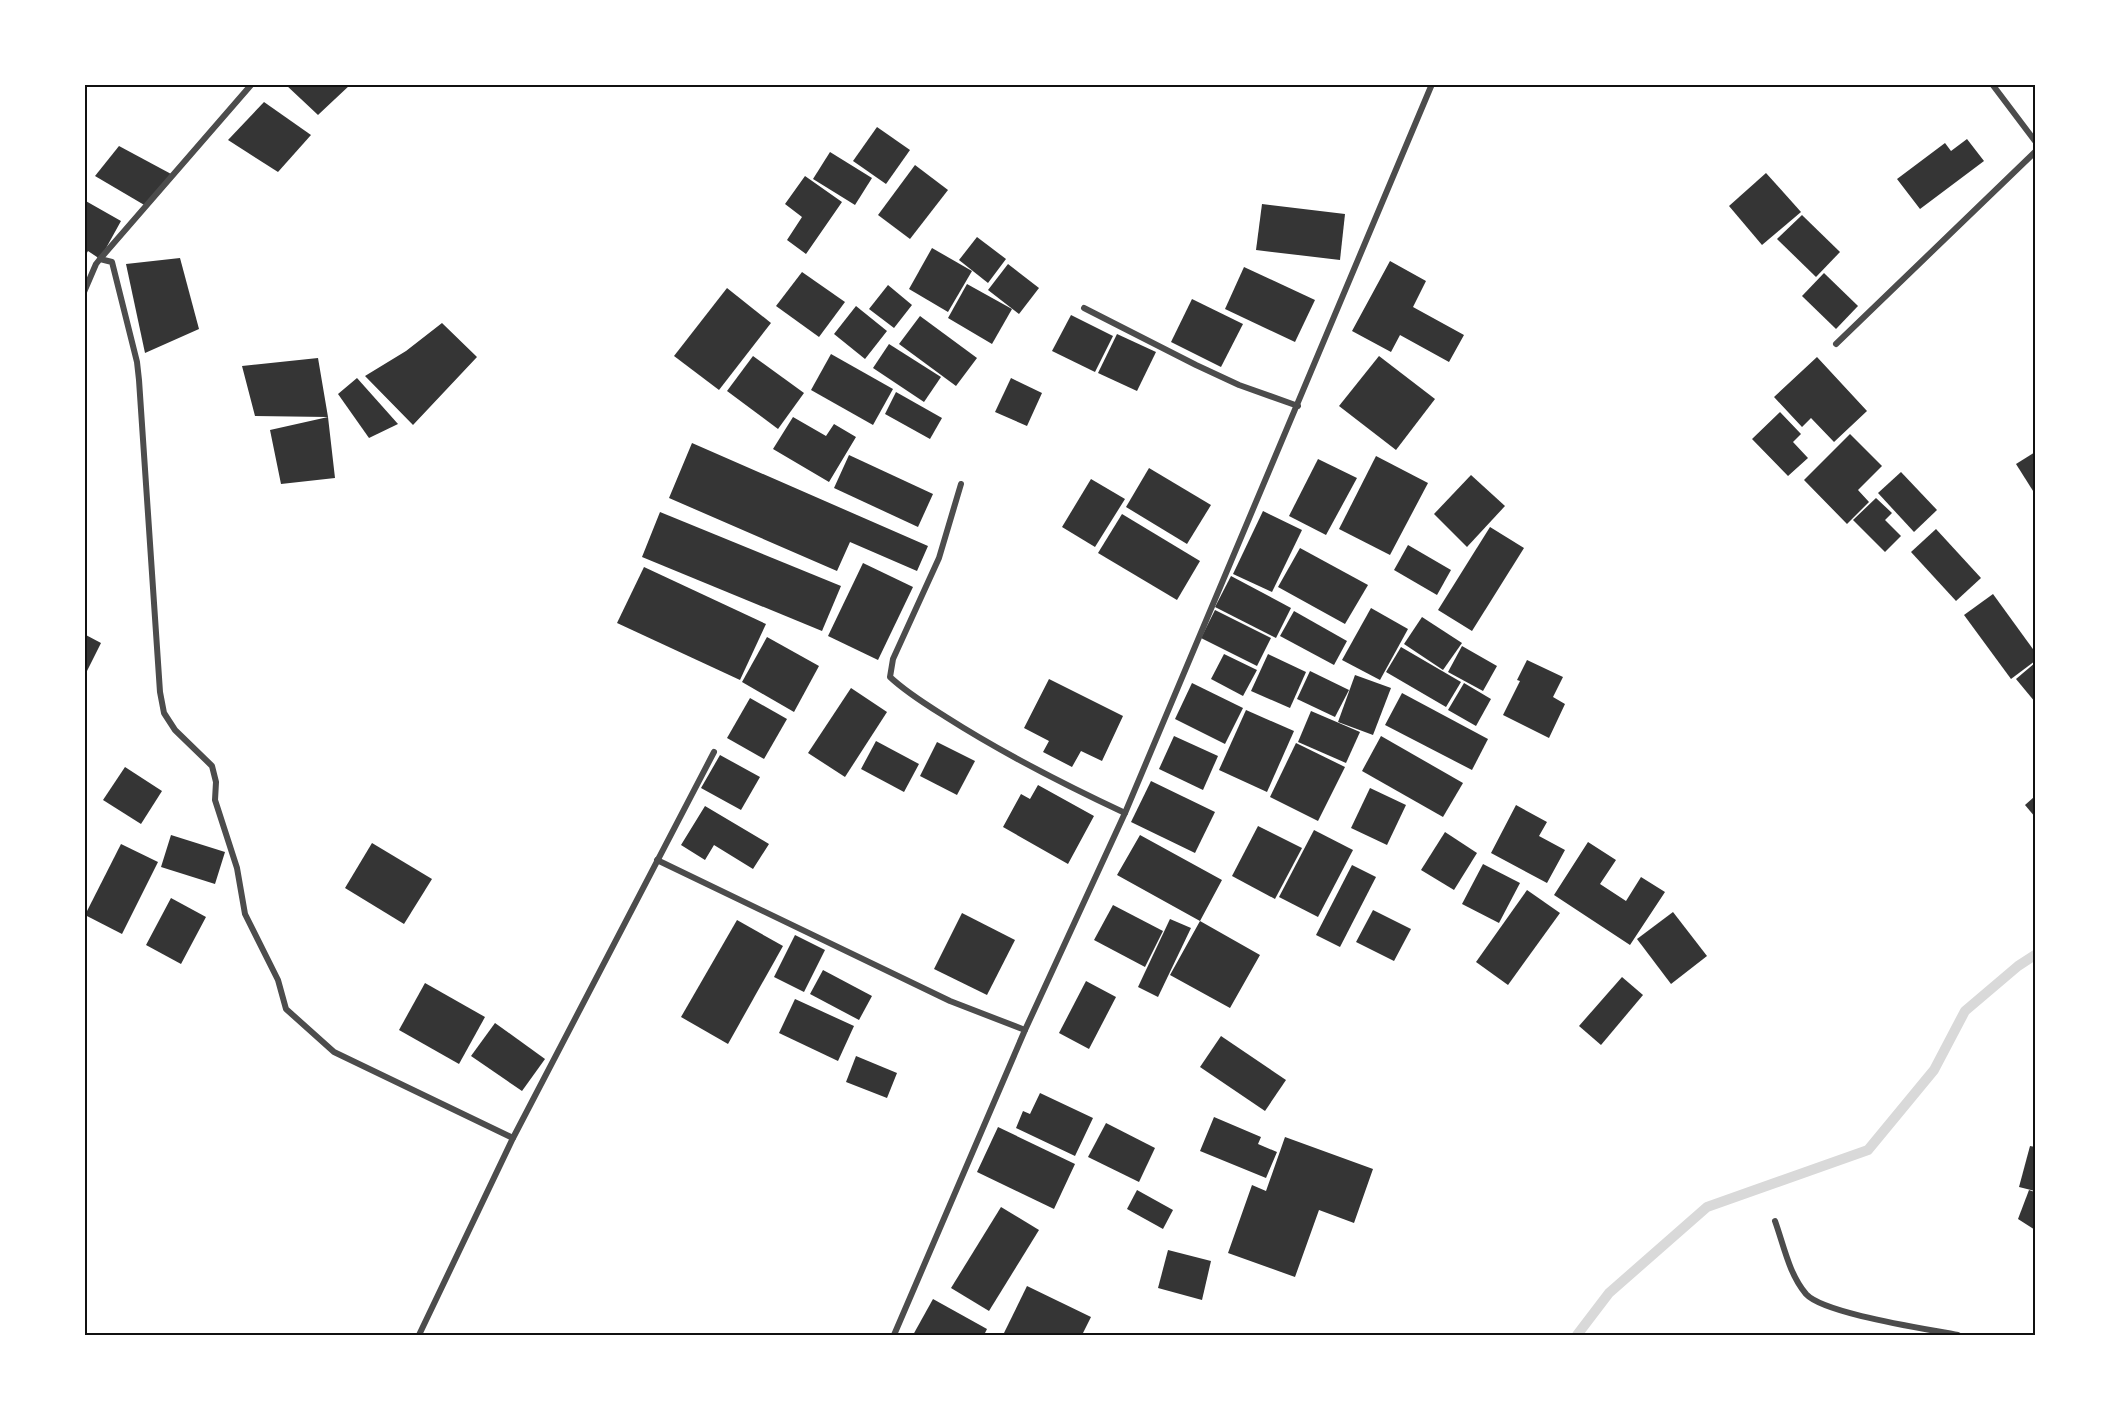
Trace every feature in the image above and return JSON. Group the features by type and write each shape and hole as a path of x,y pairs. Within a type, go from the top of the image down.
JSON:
{"street":[{"path":"894,1335 1025,1030 1125,813 1432,84"},
{"path":"1992,84 2035,141"},
{"path":"84,292 100,259 251,85"},
{"path":"1836,344 2035,152"},
{"path":"100,259 112,262 114,267 137,362 160,692 164,713 175,730 212,766 216,782 215,800 225,825 237,868 245,914 278,980 286,1009 334,1052 513,1138"},
{"path":"1084,308 1239,385 1298,406"},
{"path":"961,484 939,558 893,659 890,677 902,688 973,734 1051,779 1125,813"},
{"path":"418,1335 513,1138 714,752"},
{"path":"657,860 950,1000 1025,1030"},
{"path":"1775,1221 1795,1278 1808,1296 1840,1311 1958,1335"}],"building":[{"path":"285,84 351,84 318,115"},
{"path":"264,102 311,135 278,172 228,140"},
{"path":"877,127 910,150 886,184 853,161"},
{"path":"1967,139 1984,161 1920,209 1897,179 1945,143 1951,151"},
{"path":"119,146 173,175 146,206 95,176"},
{"path":"830,152 872,178 855,205 813,179"},
{"path":"915,165 948,190 910,239 878,215"},
{"path":"1766,173 1801,212 1762,245 1729,206"},
{"path":"805,176 842,202 806,254 787,240 802,217 785,204"},
{"path":"84,200 121,221 100,259 88,251 84,258"},
{"path":"1262,204 1345,214 1340,260 1256,250"},
{"path":"1802,215 1840,252 1816,277 1777,239"},
{"path":"977,237 1006,259 988,283 959,260"},
{"path":"932,248 972,271 948,312 909,289"},
{"path":"180,258 199,329 145,353 126,264"},
{"path":"1390,261 1426,281 1413,307 1464,335 1449,362 1400,335 1391,352 1352,331"},
{"path":"1008,264 1039,288 1019,314 988,290"},
{"path":"1244,267 1315,300 1295,342 1225,309"},
{"path":"802,272 845,302 819,337 776,306"},
{"path":"1824,273 1858,306 1836,329 1802,296"},
{"path":"967,284 1012,309 992,344 948,318"},
{"path":"888,285 912,305 894,328 869,309"},
{"path":"727,288 771,323 719,390 674,356"},
{"path":"1192,299 1243,324 1221,367 1171,342"},
{"path":"856,306 887,331 865,359 834,334"},
{"path":"1071,315 1113,336 1095,372 1052,351"},
{"path":"920,316 977,358 956,386 899,344"},
{"path":"442,323 477,357 413,425 365,376 406,351"},
{"path":"1117,334 1156,352 1137,391 1098,373"},
{"path":"889,344 941,377 924,402 873,368"},
{"path":"831,354 893,389 873,425 811,390"},
{"path":"753,356 804,393 778,429 727,391"},
{"path":"1379,356 1435,399 1396,450 1339,406"},
{"path":"1817,357 1867,411 1834,442 1811,418 1802,427 1774,397"},
{"path":"318,358 328,417 255,416 242,366"},
{"path":"357,378 398,424 369,438 338,394"},
{"path":"1011,378 1042,393 1027,426 995,412"},
{"path":"896,392 942,418 930,439 885,414"},
{"path":"1780,412 1801,434 1793,442 1808,458 1788,476 1752,439"},
{"path":"328,417 335,478 281,484 270,430"},
{"path":"793,417 826,436 834,424 856,437 829,482 773,449"},
{"path":"1850,434 1882,466 1858,490 1869,502 1847,524 1804,480"},
{"path":"692,443 928,546 917,571 850,542 837,571 669,498"},
{"path":"2035,452 2035,494 2016,464"},
{"path":"849,455 933,494 918,527 834,488"},
{"path":"1376,456 1428,483 1390,555 1339,529"},
{"path":"1318,459 1357,478 1326,535 1289,516"},
{"path":"1149,468 1211,505 1187,544 1126,507"},
{"path":"1901,472 1937,510 1914,532 1878,493"},
{"path":"1471,475 1505,506 1467,547 1434,514"},
{"path":"1091,479 1125,499 1095,547 1062,527"},
{"path":"1876,498 1892,513 1885,520 1901,536 1885,552 1853,520"},
{"path":"1263,511 1302,530 1272,592 1233,574"},
{"path":"660,512 841,586 822,631 642,557"},
{"path":"1122,514 1200,561 1177,600 1098,553"},
{"path":"1490,527 1524,548 1472,631 1438,610"},
{"path":"1936,529 1981,578 1956,601 1911,552"},
{"path":"1408,545 1451,570 1437,595 1394,570"},
{"path":"1300,548 1368,585 1345,624 1278,587"},
{"path":"863,563 913,587 878,660 828,636"},
{"path":"644,567 766,624 740,680 617,623"},
{"path":"1231,576 1291,608 1276,638 1215,607"},
{"path":"1993,594 2035,652 2035,661 2011,679 1964,615"},
{"path":"1371,608 1408,629 1380,680 1342,660"},
{"path":"1215,610 1271,638 1257,666 1201,638"},
{"path":"1294,611 1347,641 1334,665 1280,636"},
{"path":"1422,617 1462,643 1443,670 1404,644"},
{"path":"84,634 101,643 84,677"},
{"path":"767,637 819,666 794,712 742,682"},
{"path":"1462,646 1497,666 1483,691 1448,672"},
{"path":"1401,647 1461,682 1446,707 1386,672"},
{"path":"1224,654 1257,670 1243,696 1211,679"},
{"path":"1268,654 1306,672 1290,708 1251,691"},
{"path":"1527,660 1563,677 1553,697 1565,704 1549,738 1503,715 1520,681 1517,680"},
{"path":"2035,663 2035,702 2016,679"},
{"path":"1310,671 1349,690 1335,717 1297,699"},
{"path":"1355,675 1391,688 1373,735 1338,722"},
{"path":"1049,679 1123,716 1102,761 1081,751 1072,767 1043,752 1049,741 1024,728"},
{"path":"1192,683 1243,708 1225,744 1175,719"},
{"path":"1464,683 1491,699 1476,726 1448,710"},
{"path":"851,688 887,712 845,777 808,753"},
{"path":"1402,693 1488,739 1472,770 1385,725"},
{"path":"750,698 787,719 764,759 727,738"},
{"path":"1246,710 1294,731 1267,792 1219,770"},
{"path":"1311,711 1360,732 1346,763 1298,742"},
{"path":"1174,736 1218,756 1203,790 1159,769"},
{"path":"1381,736 1463,783 1443,817 1362,771"},
{"path":"876,741 919,764 904,792 861,769"},
{"path":"937,742 975,761 957,795 920,776"},
{"path":"1296,743 1345,767 1318,821 1270,797"},
{"path":"720,755 760,777 741,810 701,788"},
{"path":"125,767 162,791 141,824 103,800"},
{"path":"1151,781 1215,812 1195,853 1131,822"},
{"path":"1038,785 1094,816 1068,864 1003,827 1021,794 1030,799"},
{"path":"1370,788 1406,805 1387,845 1351,828"},
{"path":"2035,796 2035,817 2025,805"},
{"path":"1516,805 1547,822 1539,836 1565,850 1547,883 1491,853"},
{"path":"705,806 769,844 753,869 714,845 705,860 681,845"},
{"path":"1258,826 1302,848 1275,899 1232,876"},
{"path":"1314,830 1353,850 1318,917 1279,897"},
{"path":"1445,832 1477,853 1454,890 1421,870"},
{"path":"171,835 225,852 215,884 161,867"},
{"path":"1140,835 1222,880 1200,921 1117,875"},
{"path":"1588,842 1616,860 1600,884 1626,901 1641,877 1665,892 1630,945 1554,895"},
{"path":"372,843 432,879 404,924 345,888"},
{"path":"121,844 158,862 122,934 85,915"},
{"path":"1483,864 1520,883 1499,923 1462,904"},
{"path":"1352,865 1376,877 1340,947 1316,935"},
{"path":"1527,890 1560,913 1508,985 1476,962"},
{"path":"171,898 206,917 181,964 146,945"},
{"path":"1113,905 1163,931 1145,967 1094,940"},
{"path":"1373,910 1411,929 1394,961 1356,942"},
{"path":"1673,912 1707,956 1671,984 1637,939"},
{"path":"962,913 1015,940 987,995 934,969"},
{"path":"1170,919 1191,928 1158,997 1138,987"},
{"path":"737,920 783,946 728,1044 681,1017"},
{"path":"1200,921 1260,955 1230,1008 1170,975"},
{"path":"795,935 825,950 804,992 774,977"},
{"path":"823,970 872,996 859,1020 810,994"},
{"path":"1622,977 1643,995 1601,1045 1579,1026"},
{"path":"1086,981 1116,997 1089,1049 1059,1033"},
{"path":"425,983 485,1017 459,1064 399,1030"},
{"path":"795,999 854,1026 838,1061 779,1033"},
{"path":"495,1023 545,1059 522,1091 471,1056"},
{"path":"1221,1036 1286,1080 1265,1111 1200,1067"},
{"path":"856,1056 897,1073 887,1098 846,1082"},
{"path":"1040,1093 1093,1118 1075,1156 1016,1128 1023,1111 1030,1114"},
{"path":"1214,1117 1261,1137 1258,1144 1277,1152 1266,1178 1200,1151"},
{"path":"1106,1123 1155,1148 1139,1182 1088,1157"},
{"path":"998,1127 1075,1164 1054,1209 977,1172"},
{"path":"1285,1137 1373,1169 1354,1223 1319,1210 1295,1277 1228,1253 1252,1185 1266,1191"},
{"path":"2030,1146 2035,1147 2035,1191 2019,1187"},
{"path":"1137,1190 1173,1210 1163,1229 1127,1209"},
{"path":"2029,1190 2035,1192 2035,1230 2018,1219"},
{"path":"1001,1207 1039,1230 989,1311 951,1288"},
{"path":"1168,1250 1211,1261 1202,1300 1158,1288"},
{"path":"1027,1286 1091,1317 1082,1335 1003,1335"},
{"path":"933,1299 987,1329 984,1335 913,1335"}],"waterway":[{"path":"1577,1335 1609,1293 1707,1207 1868,1150 1934,1070 1965,1011 2018,966 2035,955"}]}
